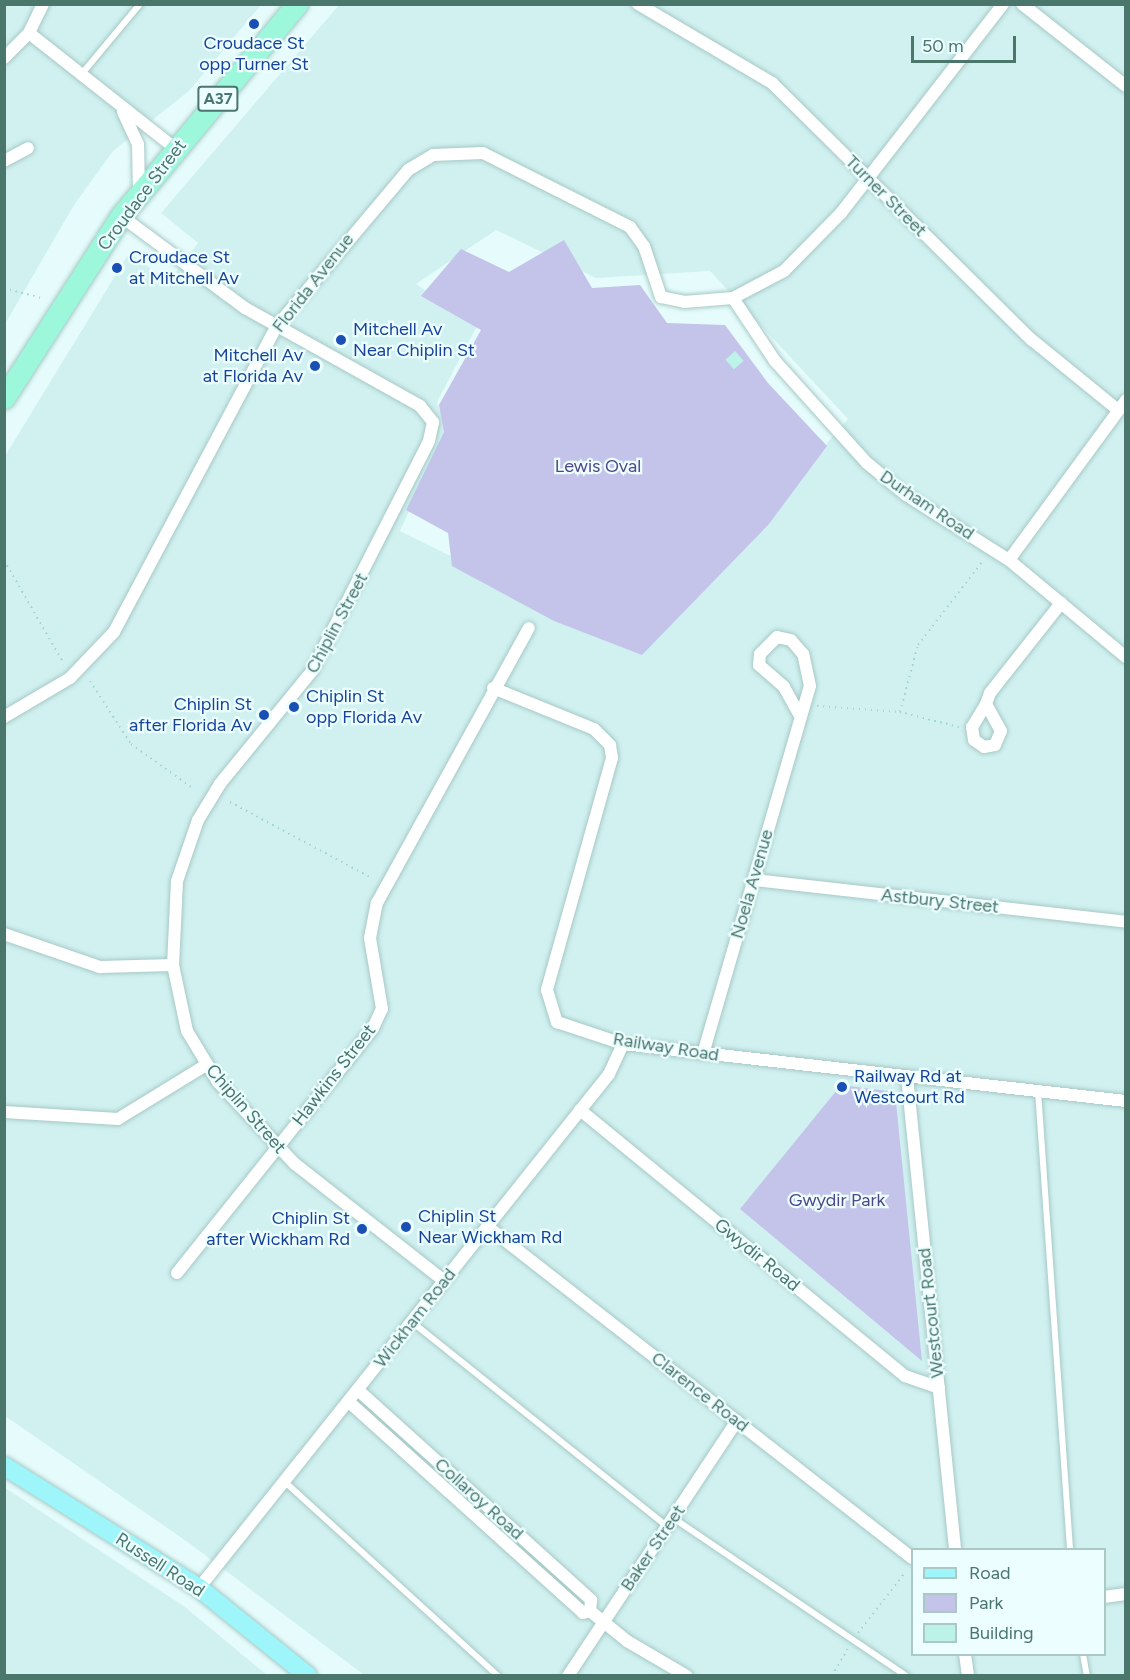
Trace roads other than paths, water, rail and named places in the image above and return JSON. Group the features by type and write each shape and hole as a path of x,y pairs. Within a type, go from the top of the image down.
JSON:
{"highway":[{"name":"Croudace Street","path":"4,398 121,216 297,4"}],"main road":[{"name":"Russell Road","path":"4,1466 199,1588 308,1676"}],"street":[{"path":"4,58 29,33 43,4"},
{"name":"Turner Street","path":"638,4 763,76 1032,340 1122,405"},
{"path":"733,298 784,271 870,181 1003,4"},
{"path":"1022,4 1125,87"},
{"path":"29,33 123,112 139,118 176,149"},
{"path":"123,112 138,144 139,193"},
{"path":"4,161 28,148"},
{"name":"Florida Avenue","path":"4,717 85,667 125,618 276,327 408,170 433,155 467,151 504,161 630,227 644,246 661,297 684,302 733,298"},
{"path":"121,216 276,327"},
{"name":"Durham Road","path":"733,298 775,362 867,462 906,495 1009,560 1125,657"},
{"name":"Chiplin Street","path":"276,327 420,406 431,417 433,433 327,645 299,692 220,784 195,827 173,905 173,964 187,1031 206,1065 277,1147 444,1281"},
{"path":"1009,560 1122,405"},
{"path":"986,705 997,681 1061,603"},
{"name":"Hawkins Street","path":"177,1273 380,1015 382,1000 370,938 377,903 493,688 529,628"},
{"name":"Noela Avenue","path":"703,1054 754,880 799,714 810,686 809,665 791,640 777,637 760,654 759,665 784,687 799,714"},
{"name":"Railway Road","path":"493,688 594,729 610,745 612,758 546,1000 557,1022 623,1044 1125,1101"},
{"name":"Astbury Street","path":"754,880 1125,922"},
{"path":"4,934 100,967 173,964"},
{"name":"Wickham Road","path":"199,1588 580,1110 614,1066 623,1044"},
{"path":"4,1112 118,1119 206,1065"},
{"name":"Westcourt Road","path":"907,1076 955,1548"},
{"name":"Gwydir Road","path":"580,1110 905,1376 939,1388"},
{"name":"Clarence Road","path":"488,1227 911,1557"},
{"name":"Collaroy Road","path":"358,1390 591,1600 590,1611"},
{"name":"Collaroy Road","path":"349,1402 583,1613 590,1611"},
{"name":"Baker Street","path":"568,1676 737,1421"},
{"path":"1106,1597 1125,1594"},
{"name":"Collaroy Road","path":"590,1611 603,1623 687,1676"},
{"path":"965,1656 968,1676"}],"lane":[{"path":"79,77 140,4"},
{"path":"1038,1090 1070,1548"},
{"path":"412,1322 670,1522 906,1676"},
{"path":"285,1482 498,1676"},
{"path":"1083,1656 1087,1676"}],"place":[{"name":"Croudace St opp Turner St","path":"254,24"},
{"name":"Croudace St at Mitchell Av","path":"117,268"},
{"name":"Mitchell Av Near Chiplin St","path":"341,340"},
{"name":"Mitchell Av at Florida Av","path":"315,366"},
{"name":"Chiplin St opp Florida Av","path":"294,707"},
{"name":"Chiplin St after Florida Av","path":"264,715"},
{"name":"Railway Rd at Westcourt Rd","path":"842,1087"},
{"name":"Chiplin St Near Wickham Rd","path":"406,1227"},
{"name":"Chiplin St after Wickham Rd","path":"362,1229"}],"park label":[{"name":"Lewis Oval","path":"598,466"},
{"name":"Gwydir Park","path":"837,1200"}]}
